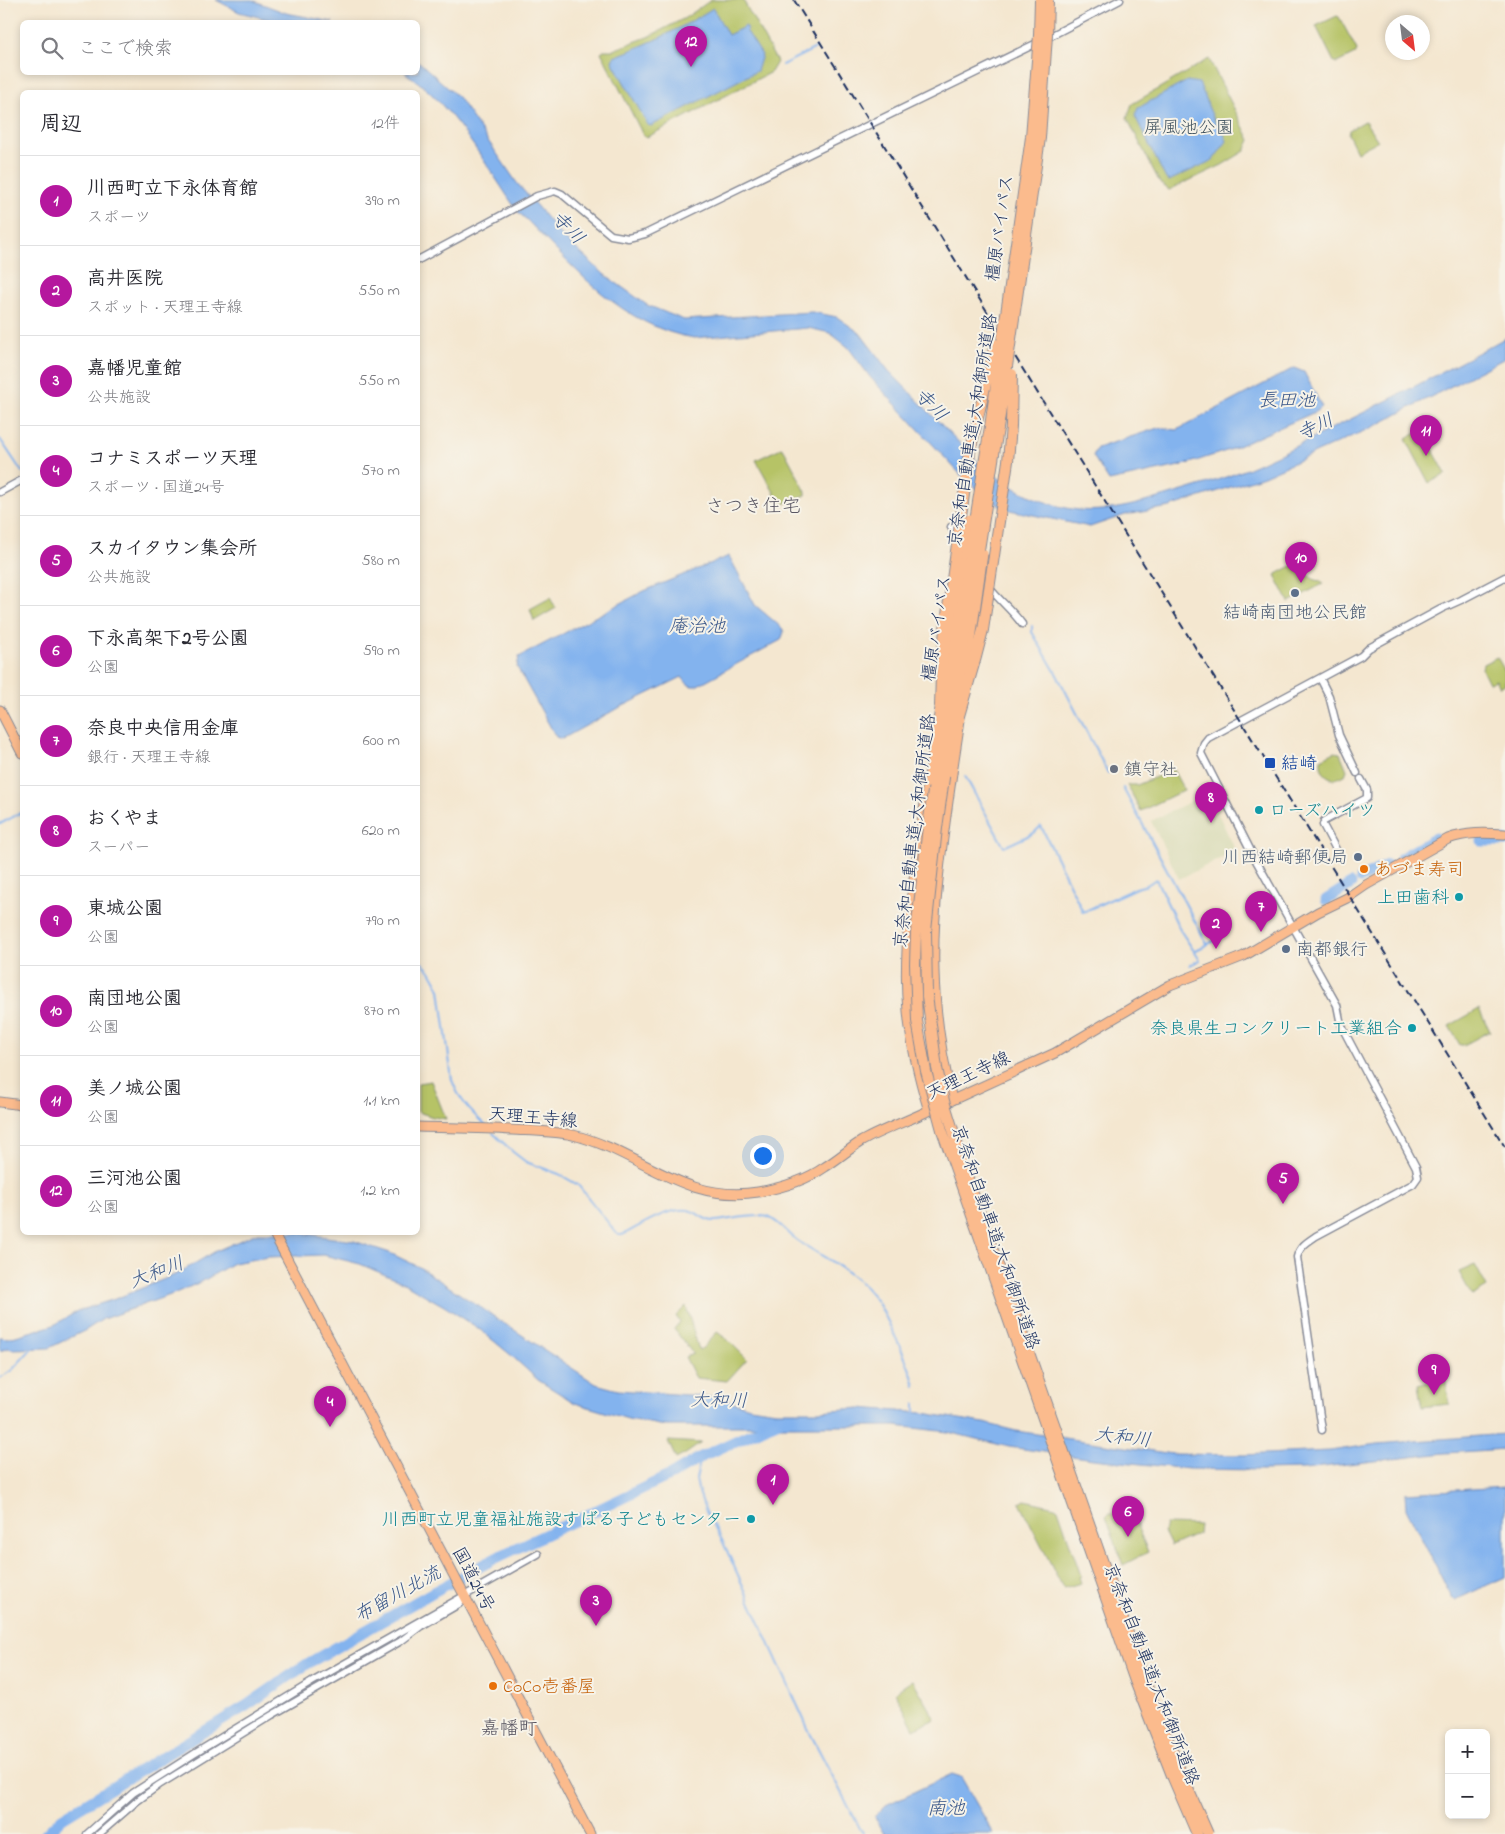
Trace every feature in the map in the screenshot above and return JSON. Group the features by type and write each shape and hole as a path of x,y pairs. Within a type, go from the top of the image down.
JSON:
{"highway":[{"name":"京奈和自動車道;大和御所道路","path":"1039,0 1039,36 1031,137 944,742 926,931 929,1020 944,1101 972,1190 1140,1670 1208,1834"},
{"name":"京奈和自動車道;大和御所道路","path":"1049,0 1045,75 1036,166 999,422 920,889 916,940 917,1022 926,1071 942,1130 1135,1681 1197,1834"},
{"path":"944,742 941,674 958,530 970,452 1005,302"},
{"path":"944,742 958,721 983,630 1008,461 1011,426 1012,353"}],"main road":[{"name":"橿原バイパス","path":"929,1111 918,1074 911,1035 906,974 912,899 928,783 1005,302 1029,137 1039,0"},
{"name":"橿原バイパス","path":"952,1100 938,1029 934,972 937,896 952,773 1042,139 1049,36 1049,0"},
{"path":"0,710 20,749"},
{"name":"天理王寺線","path":"420,1127 545,1131 570,1134 616,1149 679,1182 720,1193 757,1192 784,1186 806,1178 824,1168 864,1140 1054,1052 1170,985 1244,956 1293,926 1347,898 1366,885 1448,839 1474,833 1505,834"},
{"path":"0,1102 20,1105"},
{"name":"国道24号","path":"276,1235 590,1834"}],"street":[{"path":"420,259 503,213 537,196 555,191 562,194 611,235 628,238 645,234 1037,43 1120,0"},
{"path":"0,492 20,481"},
{"path":"952,527 984,582 1022,624"},
{"path":"1322,1430 1297,1257 1299,1250 1305,1242 1413,1184 1418,1176 1412,1158 1344,1031 1337,1004 1254,857 1201,753 1204,743 1208,738 1361,656 1369,648 1433,613 1505,577"},
{"path":"1320,678 1329,696 1339,735 1367,790 1367,798 1324,823 1339,855"},
{"path":"87,1834 134,1793 156,1778 312,1682 464,1593 538,1554"},
{"path":"100,1834 159,1785 272,1715 401,1641 421,1626 459,1604 464,1593"}],"shaded area":[{"path":"1208,793 1236,851 1179,879 1151,821"}],"green space":[{"path":"711,0 743,0 777,62 771,72 644,137 601,52 613,50 650,36 685,18"},
{"path":"1337,16 1357,50 1355,54 1337,63 1334,62 1316,26"},
{"name":"屏風池公園","path":"1209,59 1250,140 1245,151 1222,165 1169,190 1160,183 1127,118 1132,104"},
{"path":"1365,121 1378,141 1357,152 1348,134 1349,130"},
{"path":"1422,430 1446,474 1429,483 1406,439"},
{"path":"781,448 784,450 806,495 781,505 756,460"},
{"path":"1299,562 1311,578 1321,581 1323,584 1289,602 1275,575"},
{"path":"550,598 556,608 534,621 530,609"},
{"path":"1497,657 1505,671 1505,684 1500,687 1496,680 1489,683 1482,669 1483,664"},
{"path":"1335,752 1340,753 1347,770 1345,775 1335,779 1325,775 1322,770 1321,759"},
{"path":"1173,770 1184,790 1141,811 1127,785 1137,785"},
{"path":"1479,1009 1490,1031 1464,1045 1460,1045 1449,1026"},
{"path":"431,1081 446,1119 420,1113 420,1083"},
{"path":"1475,1265 1487,1287 1472,1296 1459,1272"},
{"path":"686,1306 699,1350 717,1332 747,1359 727,1381 696,1378 685,1357 693,1354 674,1329 680,1322 676,1316"},
{"path":"1445,1378 1450,1404 1422,1407 1418,1385"},
{"path":"668,1441 701,1443 676,1459"},
{"path":"1025,1500 1058,1509 1081,1576 1079,1577 1081,1583 1063,1588 1020,1503"},
{"path":"1110,1513 1134,1514 1148,1552 1123,1565 1106,1516"},
{"path":"1166,1524 1199,1525 1198,1534 1171,1546 1164,1532"},
{"path":"913,1680 935,1719 914,1729 895,1692"}],"water":[{"path":"216,0 252,0 286,13 323,20 270,20 239,12"},
{"path":"713,8 728,35 746,26 748,29 746,30 762,55 757,71 651,126 648,125 612,61 614,57 665,35"},
{"path":"420,63 458,97 517,183 563,237 605,275 647,305 684,320 812,312 837,317 860,333 888,370 983,467 1016,489 1053,505 1079,510 1103,510 1153,500 1207,483 1248,468 1347,421 1505,338 1505,358 1375,426 1264,476 1170,507 1125,515 1090,527 1005,509 987,497 961,475 870,377 848,347 830,333 808,328 694,338 668,332 645,322 601,293 518,212 467,136 437,100 408,75 420,75"},
{"path":"1187,81 1199,83 1216,124 1220,125 1227,141 1213,160 1169,181 1166,179 1135,116 1138,108"},
{"name":"長田池","path":"1294,368 1304,372 1322,407 1315,412 1229,450 1184,465 1109,481 1093,456 1097,448 1158,428 1177,430"},
{"name":"庵治池","path":"729,556 755,605 782,628 784,632 781,640 696,686 689,685 682,677 562,739 556,737 517,667 519,657 644,591"},
{"name":"大和川","path":"252,1235 314,1235 354,1241 390,1253 419,1267 596,1384 618,1390 716,1397 750,1407 776,1411 819,1411 860,1408 923,1413 984,1423 1016,1431 1173,1454 1242,1455 1330,1451 1377,1444 1505,1434 1505,1449 1445,1453 1304,1469 1189,1469 1093,1459 1009,1447 948,1432 896,1426 665,1426 628,1419 575,1403 538,1380 478,1328 444,1306 402,1282 360,1264 324,1255 268,1257 233,1263 203,1281 103,1319 86,1330 49,1348 8,1348 0,1351 0,1337 9,1338 54,1325 78,1311 115,1299 177,1274 216,1251"},
{"path":"1505,1487 1505,1577 1455,1600 1452,1598 1406,1508 1405,1493"},
{"name":"南池","path":"952,1774 961,1777 994,1834 884,1834 874,1817 886,1805"}],"waterway":[{"path":"782,65 816,48"},
{"path":"0,439 20,469"},
{"path":"1032,626 1032,632 1056,673 1108,773"},
{"path":"965,776 1004,847 1034,833 1041,826 1083,912 1136,888 1147,885 1156,879 1180,930 1200,960 1190,965"},
{"path":"1123,788 1207,944"},
{"path":"0,824 20,813"},
{"path":"1401,858 1436,838"},
{"path":"1482,841 1505,841"},
{"path":"1361,878 1387,865"},
{"path":"1326,900 1351,884"},
{"path":"1194,951 1218,939"},
{"path":"420,961 430,971 440,989 452,1080 458,1094 466,1105 486,1126"},
{"path":"493,1133 526,1162 559,1174 578,1185 618,1235 622,1235 663,1214 680,1210 692,1211 712,1221 757,1216 772,1219 798,1241 852,1275 870,1293 881,1308 897,1340 915,1386"},
{"path":"0,1378 12,1370 33,1347"},
{"path":"915,1404 915,1414"},
{"name":"布留川北流","path":"46,1834 62,1818 246,1706 307,1664 435,1591 496,1558 671,1475 701,1457 781,1420"},
{"path":"701,1457 696,1479 706,1512 722,1540 811,1735 863,1834"}],"railway":[{"path":"794,0 1505,1147"}],"place":[{"name":"三河池公園","path":"691,67"},
{"name":"美ノ城公園","path":"1426,456"},
{"name":"南団地公園","path":"1301,583"},
{"name":"結崎南団地公民館","path":"1295,593"},
{"name":"結崎","path":"1270,763"},
{"name":"鎮守社","path":"1114,769"},
{"name":"ローズハイツ","path":"1259,810"},
{"name":"おくやま","path":"1211,823"},
{"name":"川西結崎郵便局","path":"1358,857"},
{"name":"あづま寿司","path":"1364,869"},
{"name":"上田歯科","path":"1459,897"},
{"name":"奈良中央信用金庫","path":"1261,932"},
{"name":"高井医院","path":"1216,949"},
{"name":"南都銀行","path":"1286,949"},
{"name":"奈良県生コンクリート工業組合","path":"1412,1028"},
{"name":"スカイタウン集会所","path":"1283,1204"},
{"name":"東城公園","path":"1434,1395"},
{"name":"コナミスポーツ天理","path":"330,1427"},
{"name":"川西町立下永体育館","path":"773,1505"},
{"name":"川西町立児童福祉施設すばる子どもセンター","path":"751,1519"},
{"name":"下永高架下2号公園","path":"1128,1537"},
{"name":"嘉幡児童館","path":"596,1626"},
{"name":"CoCo壱番屋","path":"493,1686"}],"district":[{"name":"さつき住宅","path":"753,505"},
{"name":"嘉幡町","path":"509,1727"}],"water label":[{"name":"寺川","path":"569,227"},
{"name":"寺川","path":"932,404"},
{"name":"寺川","path":"1315,426"}]}
